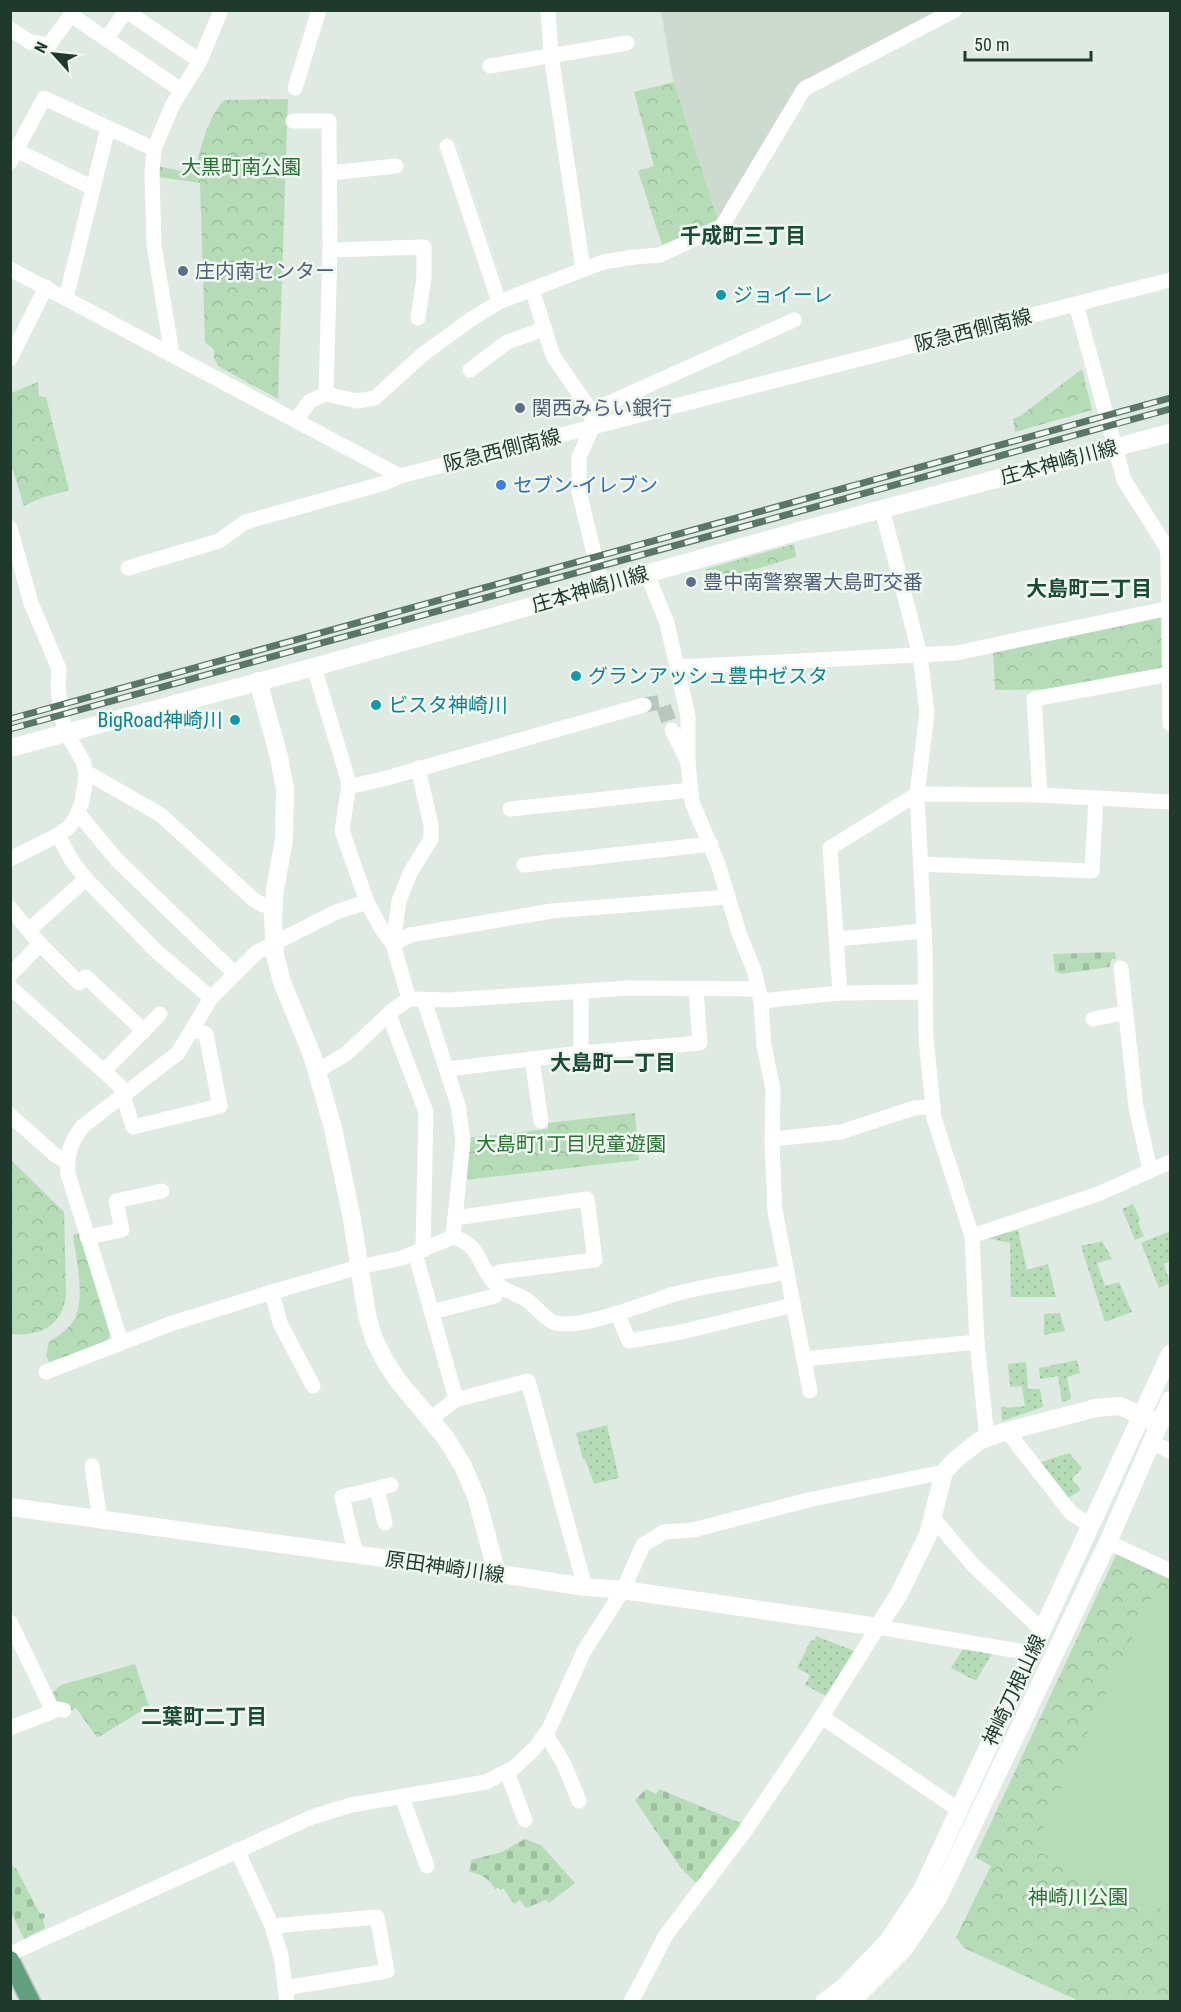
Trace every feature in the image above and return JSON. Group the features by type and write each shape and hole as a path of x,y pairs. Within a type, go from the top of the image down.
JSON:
{"main road":[{"path":"10,1959 31,2001"}],"street":[{"path":"172,354 154,245 152,172 154,149 173,104 200,61 221,10"},
{"path":"295,88 319,10"},
{"path":"548,10 551,55 583,269"},
{"path":"296,420 310,401 326,394 357,401 375,398 422,356 470,320 499,302 603,262 660,255 722,226 804,88 955,10"},
{"path":"106,39 126,11 200,61"},
{"path":"10,29 30,42 49,45 71,15 181,90"},
{"path":"490,66 627,43"},
{"path":"93,188 12,153 44,98 154,149"},
{"path":"293,121 329,121 330,250 326,394"},
{"path":"66,298 108,128"},
{"path":"447,146 499,302"},
{"path":"330,173 396,166"},
{"path":"330,250 424,247 424,278 418,318"},
{"path":"10,268 400,476"},
{"name":"阪急西側南線","path":"128,568 219,541 245,522 385,483 400,476 1170,280"},
{"path":"10,359 46,287"},
{"path":"532,290 553,356 591,411 592,428 579,457 579,492 602,586"},
{"path":"1076,304 1124,480 1167,548 1170,608 1170,724"},
{"path":"591,411 794,320"},
{"path":"470,370 507,342 544,329"},
{"name":"庄本神崎川線","path":"10,748 314,667 882,509 1170,433"},
{"path":"882,509 920,655 927,713 917,794 924,931 926,1038 934,1118 972,1236 977,1342 987,1437"},
{"path":"10,528 14,558 59,669 61,715 66,732 84,763 86,772 86,790 78,813 68,828 10,859"},
{"path":"647,573 668,623 688,716 688,763 692,802 711,844 760,995 764,1046 773,1089 772,1139 775,1211 810,1391"},
{"path":"678,667 956,653 1170,608"},
{"path":"314,667 349,783 342,831 367,902 393,944 447,1069 458,1106 463,1141 453,1237"},
{"path":"1040,795 1034,699 1170,674"},
{"path":"258,681 279,757 285,789 284,840 273,906 277,966 317,1071 333,1128 344,1179 365,1308 374,1339 385,1362 452,1446 468,1477 477,1499 497,1574"},
{"path":"348,787 644,705"},
{"path":"672,730 688,763"},
{"path":"393,944 399,901 410,873 431,839 431,825 418,768"},
{"path":"86,772 161,815 254,900 263,905 273,906"},
{"path":"510,809 690,790"},
{"path":"840,993 830,848 917,794 1040,795 1170,802"},
{"path":"920,864 1092,871 1096,798"},
{"path":"78,813 117,860 235,974"},
{"path":"58,835 72,861 86,879 155,950 211,998"},
{"path":"524,865 711,844"},
{"path":"30,929 86,879"},
{"path":"393,944 410,935 552,911 728,897"},
{"path":"121,1342 68,1174 70,1146 83,1126 178,1053 211,998 257,952 336,912 367,902"},
{"path":"10,908 30,929 40,944 79,983 86,977 144,1031"},
{"path":"837,939 924,931"},
{"path":"10,975 40,944"},
{"path":"1121,968 1124,1013 1136,1107 1150,1170"},
{"path":"10,987 120,1086 133,1127 220,1106 206,1034 192,1029"},
{"path":"317,1071 346,1054 388,1015 417,1000 449,1000 629,988 696,989 760,995 926,992"},
{"path":"447,1069 581,1053 700,1043 696,989"},
{"path":"581,992 581,1053"},
{"path":"1093,1019 1124,1013"},
{"path":"104,1071 160,1014"},
{"path":"388,1015 426,1112 419,1252 431,1312 456,1399"},
{"path":"532,1059 541,1121"},
{"path":"772,1139 841,1132 914,1108 933,1107"},
{"path":"10,1115 55,1155 68,1161"},
{"path":"972,1236 1098,1194 1170,1162"},
{"path":"87,1237 122,1230 116,1202 162,1191"},
{"path":"456,1218 587,1199 595,1260 499,1272 490,1277"},
{"path":"46,1372 121,1342 272,1292 359,1267 402,1258 453,1237 472,1246 497,1285 527,1301 558,1324 579,1323 617,1314 675,1294 787,1272"},
{"path":"272,1292 280,1323 313,1386"},
{"path":"431,1312 495,1296"},
{"path":"617,1314 629,1341 681,1332 793,1305"},
{"path":"804,1359 977,1342"},
{"name":"神崎刀根山線","path":"824,2001 844,1987 888,1941 922,1890 1170,1354"},
{"path":"430,1419 456,1399 528,1381 585,1587"},
{"name":"神崎刀根山線","path":"851,2001 904,1949 938,1898 1108,1542 1170,1400"},
{"path":"631,2001 666,1935 745,1831 822,1717 878,1627 928,1535 944,1472 955,1460 987,1437 1096,1408 1120,1406 1159,1424"},
{"path":"1007,1431 1071,1513 1090,1525"},
{"path":"1153,1443 1170,1451"},
{"path":"92,1466 100,1520"},
{"path":"10,1954 312,1817 351,1804 486,1782 507,1772 528,1755 546,1734 559,1710 587,1644 623,1590 643,1545 664,1532 693,1530 808,1500 944,1472"},
{"path":"356,1555 342,1497 384,1487 385,1523"},
{"name":"原田神崎川線","path":"10,1508 585,1587 623,1590 878,1627"},
{"path":"933,1518 973,1565 1042,1630"},
{"path":"1108,1542 1170,1570"},
{"path":"10,1622 58,1711 10,1728"},
{"path":"878,1627 1030,1653"},
{"path":"822,1717 959,1810"},
{"path":"546,1734 564,1764 579,1801"},
{"path":"507,1772 525,1820"},
{"path":"402,1797 427,1866"},
{"path":"237,1850 272,1926 281,1956 286,1994 387,1971 377,1917 272,1926"}],"shaded area":[{"path":"661,11 944,11 796,87 795,96 718,221 672,75"}],"green space":[{"path":"674,82 718,221 662,245 638,171 654,166 634,92"},
{"name":"大黒町南公園","path":"288,99 278,399 218,366 214,358 214,350 205,342 200,183 159,177 158,166 195,174 209,125 224,100"},
{"path":"1082,369 1092,410 1015,432 1013,419"},
{"path":"38,382 39,396 46,397 69,490 41,498 24,506 11,464 11,393"},
{"path":"794,544 796,557 710,583 706,569"},
{"path":"1164,614 1165,671 1061,689 995,690 993,648"},
{"path":"1115,952 1116,959 1112,959 1109,967 1061,974 1055,971 1053,954"},
{"name":"大島町1丁目児童遊園","path":"635,1113 639,1160 464,1180 466,1138 548,1129 548,1123"},
{"path":"11,1160 64,1212 66,1292 61,1313 56,1321 41,1331 22,1334 11,1334"},
{"path":"1133,1204 1144,1236 1135,1240 1122,1209"},
{"path":"1018,1230 1027,1270 1048,1264 1056,1297 1011,1297 1010,1243 987,1238"},
{"path":"1170,1231 1170,1261 1164,1264 1170,1283 1159,1288 1141,1243"},
{"path":"79,1233 110,1335 106,1343 49,1362 46,1355 49,1342 69,1327 78,1311 80,1290 73,1235"},
{"path":"1102,1241 1112,1259 1097,1263 1105,1286 1119,1282 1132,1312 1105,1322 1081,1246"},
{"path":"1060,1313 1065,1331 1044,1335 1044,1314"},
{"path":"1077,1360 1080,1373 1067,1377 1071,1399 1062,1402 1058,1376 1040,1379 1039,1368"},
{"path":"1026,1362 1028,1389 1040,1389 1043,1407 1002,1421 1001,1407 1025,1406 1022,1386 1010,1387 1008,1364"},
{"path":"607,1425 619,1478 594,1484 585,1459 583,1459 576,1433"},
{"path":"1069,1453 1082,1468 1072,1479 1081,1490 1066,1499 1041,1462"},
{"name":"神崎川公園","path":"1117,1553 1170,1578 1170,2001 1079,2001 964,1948 956,1937 991,1866 975,1857"},
{"path":"1154,1592 1170,1599 1170,1913 1033,1849"},
{"path":"816,1636 854,1651 826,1696 805,1685 810,1675 797,1668 811,1640 814,1641"},
{"path":"964,1647 993,1652 976,1681 951,1668"},
{"path":"135,1664 149,1706 99,1737 76,1708 71,1711 57,1704 50,1695 61,1685"},
{"path":"646,1789 656,1794 659,1789 743,1824 696,1883 680,1867 635,1800"},
{"path":"525,1839 541,1845 575,1883 549,1903 546,1900 526,1908 520,1900 514,1904 503,1888 495,1889 484,1877 469,1872 471,1860 502,1852"},
{"path":"13,1865 40,1914 44,1913 45,1917 43,1919 45,1928 24,1939 11,1912 10,1866"}],"tunnel":[{"path":"644,705 662,702 672,730"}],"railway":[{"path":"10,719 1170,398"},
{"path":"10,729 1170,409"}],"place":[{"name":"庄内南センター","path":"183,271"},
{"name":"ジョイーレ","path":"721,295"},
{"name":"関西みらい銀行","path":"520,408"},
{"name":"セブン-イレブン","path":"501,485"},
{"name":"豊中南警察署大島町交番","path":"691,582"},
{"name":"グランアッシュ豊中ゼスタ","path":"576,676"},
{"name":"ビスタ神崎川","path":"376,705"},
{"name":"BigRoad神崎川","path":"235,720"}],"district":[{"name":"千成町三丁目","path":"743,236"},
{"name":"大島町二丁目","path":"1089,589"},
{"name":"大島町一丁目","path":"613,1063"},
{"name":"二葉町二丁目","path":"204,1717"}]}
